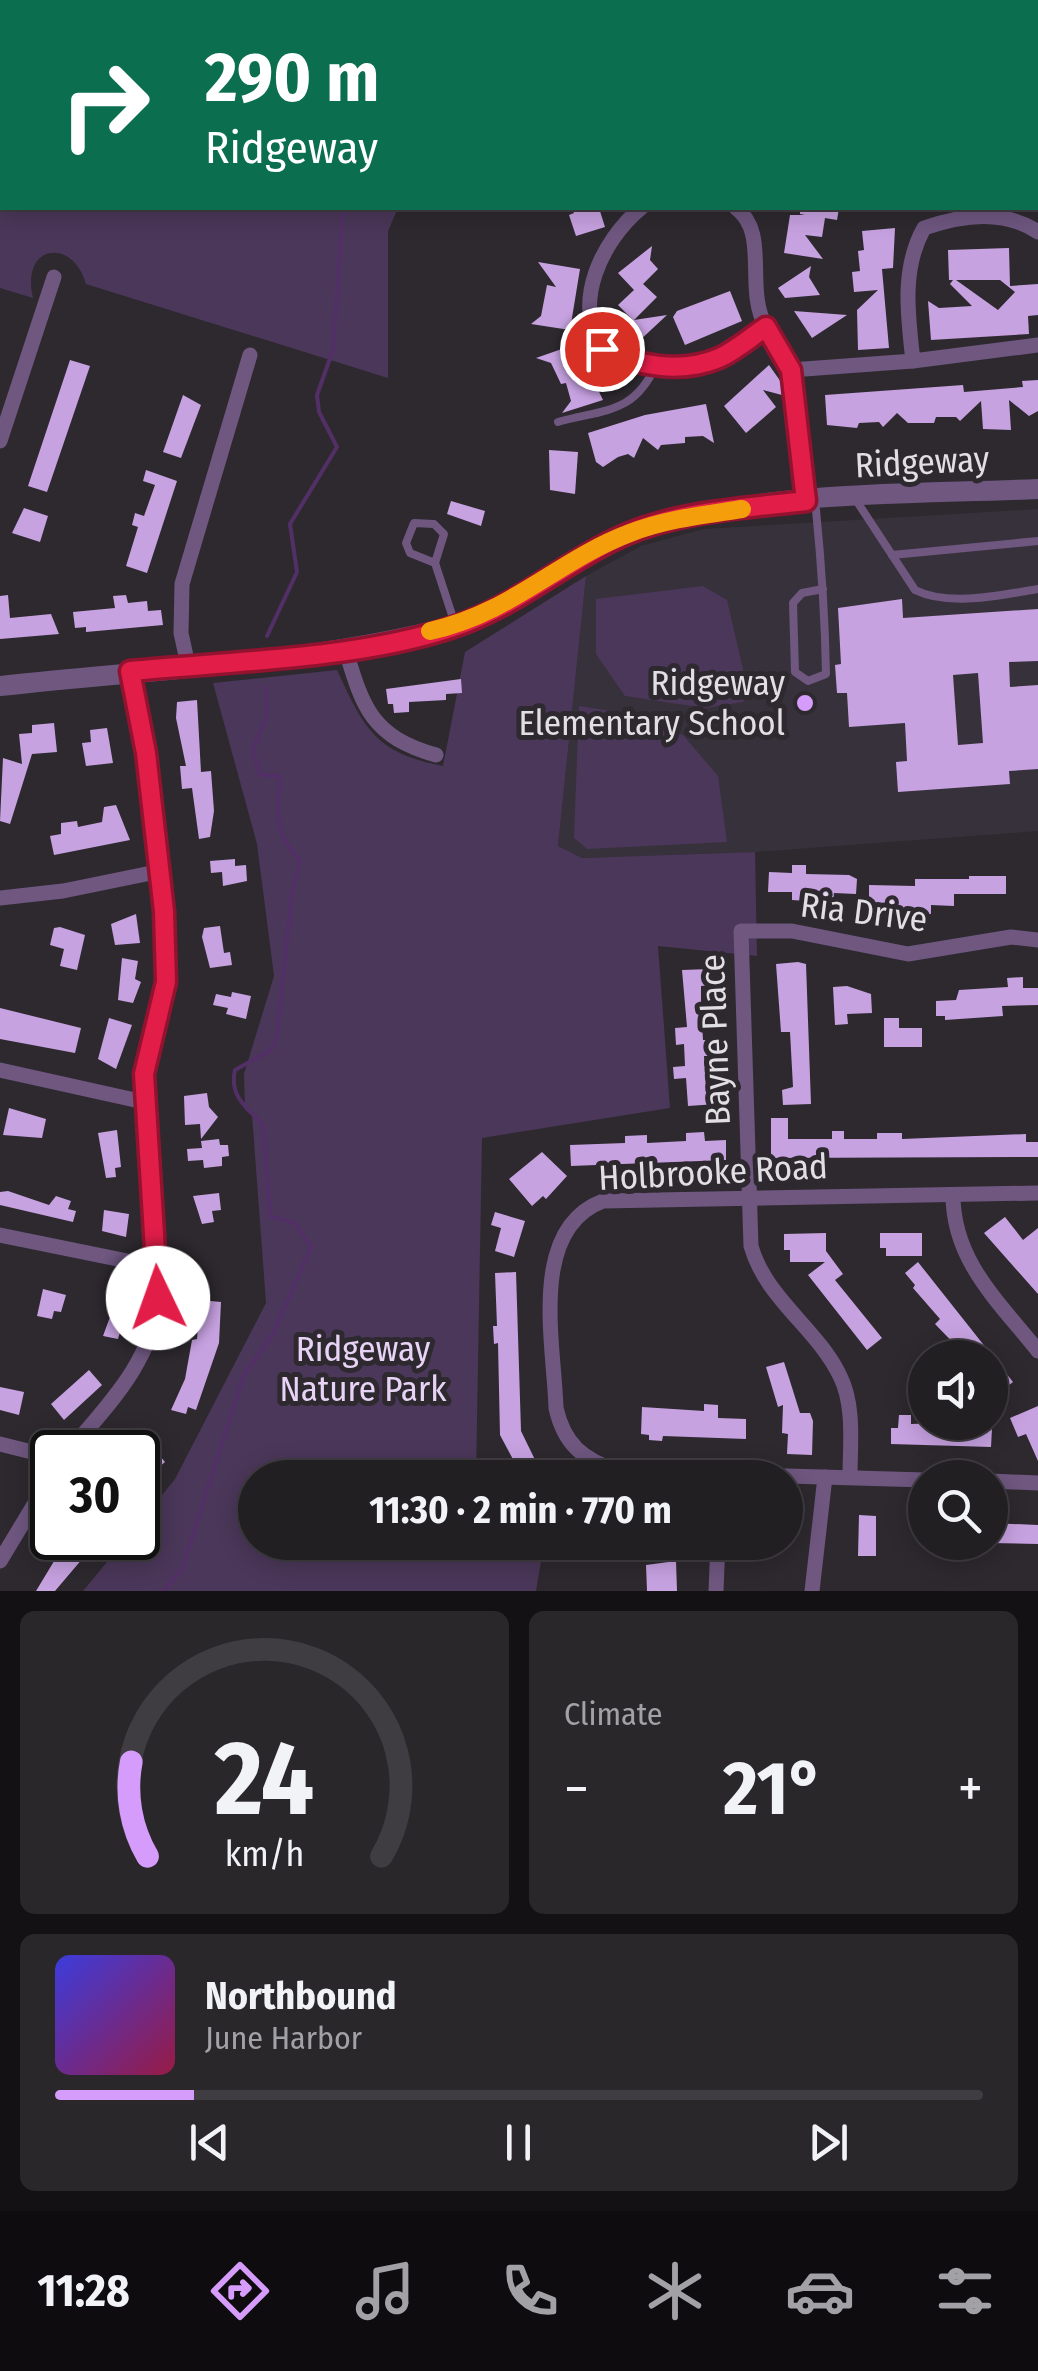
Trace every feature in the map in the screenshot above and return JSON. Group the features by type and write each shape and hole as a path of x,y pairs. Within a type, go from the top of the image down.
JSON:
{"street":[{"path":"638,210 628,218 594,274 587,316 602,349 626,361 656,366 717,359 766,327"},
{"path":"737,210 755,235 755,308 791,370 810,500"},
{"path":"913,361 906,298 912,256 924,228 950,218 988,216 1013,220 1038,232"},
{"path":"0,441 54,278"},
{"path":"791,370 913,361 1038,345"},
{"path":"188,665 181,633 182,584 250,354"},
{"name":"Ridgeway","path":"0,686 346,650 456,626 534,589 627,534 676,519 810,500 1038,489"},
{"path":"346,650 360,700 373,721 404,744 436,755"},
{"path":"87,1430 126,1385 156,1321 157,1267 144,1074 166,982 160,871 146,753 130,671"},
{"path":"0,898 63,891 160,871"},
{"name":"Ria Drive","path":"741,931 792,931 908,954 1011,937 1038,940"},
{"name":"Bayne Place","path":"741,931 755,1261 840,1376 850,1419 850,1478"},
{"path":"0,1070 144,1102"},
{"name":"Holbrooke Road","path":"593,1460 579,1454 561,1429 556,1408 552,1266 556,1243 567,1224 586,1207 603,1200 1038,1193"},
{"path":"953,1195 956,1233 968,1264 1038,1350"},
{"path":"0,1235 157,1267"},
{"path":"0,1444 30,1452"},
{"name":"Holbrooke Road","path":"803,1478 908,1480"},
{"path":"812,1591 825,1478"},
{"path":"1008,1482 1038,1483"},
{"path":"0,1560 30,1511"},
{"path":"716,1591 717,1560"}],"lane":[{"path":"558,422 630,402 644,390 656,366"},
{"path":"854,497 914,590 947,599 1038,589"},
{"path":"810,500 823,589 826,674 808,682 794,672 793,603 802,592 823,589"},
{"path":"435,563 410,552 406,543 414,523 434,524 444,534 435,563 456,626"},
{"path":"892,555 1038,541"}],"shaded area":[{"name":"Ridgeway Elementary School","path":"1038,509 1038,831 755,852 582,858 558,846 586,576 641,546 704,529"}],"green space":[{"path":"0,210 397,210 388,231 388,378 86,284 79,269 60,254 41,257 34,266 33,298 0,288"},
{"name":"Ridgeway Nature Park","path":"586,576 558,846 582,858 755,852 757,956 658,946 670,1108 482,1138 476,1460 238,1460 238,1560 541,1560 536,1591 83,1591 109,1560 160,1560 160,1498 175,1479 266,1303 252,1115 245,1110 244,1074 274,976 257,844 213,683 337,670 355,708 375,735 402,754 443,766 465,652"},
{"path":"703,586 727,600 749,695 743,702 705,708 625,696 596,654 596,599"},
{"path":"579,706 636,715 683,735 718,776 727,842 587,849 574,838"}],"building":[{"path":"573,210 600,210 605,227 576,236 569,215"},
{"path":"800,210 839,210 837,220 825,218 822,237 805,235 823,259 784,253 790,215 805,215"},
{"path":"895,228 893,268 882,269 889,348 858,350 857,310 878,290 854,292 852,272 860,271 862,231"},
{"path":"652,246 650,260 658,269 643,284 657,297 634,320 667,315 638,342 624,327 633,320 618,305 634,290 618,273"},
{"path":"1009,248 1010,286 1038,284 1038,315 1028,316 1029,334 931,340 928,301 939,308 972,306 950,284 953,280 949,280 948,250","holes":["956,280 1000,280 1015,292 998,310"]},
{"path":"538,262 580,269 570,330 531,324 541,316 547,285 556,287"},
{"path":"811,266 809,277 820,295 785,298 778,288"},
{"path":"730,291 742,321 685,345 673,317 677,311"},
{"path":"794,311 847,315 812,338"},
{"path":"576,344 603,400 562,413 571,401 566,383 561,384 551,363 536,358"},
{"path":"70,360 90,366 47,492 28,486"},
{"path":"769,365 781,382 782,395 763,390 776,407 746,433 724,406"},
{"path":"1038,380 1038,411 1029,416 1009,400 1011,430 983,429 981,401 960,421 956,417 936,417 934,423 908,423 897,413 883,427 879,422 859,423 857,428 827,425 825,395 963,385 964,392 1023,387 1022,381"},
{"path":"183,395 201,405 181,458 163,452"},
{"path":"706,404 714,443 703,436 685,437 685,443 661,445 658,450 643,438 634,458 628,454 603,467 596,462 588,433 645,415"},
{"path":"549,450 578,452 575,494 550,490"},
{"path":"146,470 177,481 147,573 126,566 138,527 132,525 135,513 144,516 155,485 143,481"},
{"path":"451,501 485,511 481,526 447,514"},
{"path":"24,508 48,516 40,542 12,533"},
{"path":"8,595 10,618 51,614 59,634 0,639 0,596"},
{"path":"126,595 128,603 147,601 148,611 161,610 163,625 86,632 86,627 75,628 73,612 115,608 113,596"},
{"path":"902,599 903,618 1038,609 1038,661 1009,662 1010,687 1038,685 1038,769 1009,771 1010,784 898,792 896,762 907,761 905,723 849,727 847,693 837,693 835,665 841,664 838,608","holes":["978,673 983,743 958,745 953,675"]},
{"path":"461,679 462,693 446,694 446,700 409,702 409,712 394,713 393,704 388,704 386,689"},
{"path":"197,700 201,772 211,771 214,811 210,837 199,839 192,788 182,789 180,766 186,766 176,718 177,702"},
{"path":"54,723 57,752 32,754 10,824 0,821 3,758 22,764 19,734 32,733 32,725"},
{"path":"107,728 113,763 86,766 82,743 91,742 90,730"},
{"path":"116,805 130,840 54,855 50,836 61,834 61,823 77,821 78,827 102,822 104,807"},
{"path":"235,859 235,866 246,865 247,881 223,886 222,872 211,873 210,861"},
{"path":"792,865 806,865 806,874 849,875 857,879 856,894 834,893 833,903 792,900 792,892 768,892 769,872 792,873"},
{"path":"1006,876 1006,894 954,894 954,906 931,905 931,914 869,913 869,885 915,886 915,879"},
{"path":"136,914 140,943 115,945 111,924"},
{"path":"220,926 224,953 230,952 232,965 210,968 202,937 204,928"},
{"path":"54,928 85,935 77,970 60,966 64,949 50,945"},
{"path":"122,958 138,961 135,979 141,982 133,1003 118,1000"},
{"path":"776,964 806,964 811,1104 783,1105 782,1090 793,1087 790,1032 781,1032"},
{"path":"710,969 711,985 701,986 701,1008 703,1040 713,1040 714,1056 704,1056 706,1090 716,1089 717,1104 688,1106 686,1078 674,1079 673,1067 685,1066 684,1044 676,1045 675,1028 687,1027 682,970"},
{"path":"1023,977 1023,988 1038,988 1038,1005 1002,1006 1003,1016 945,1020 945,1016 936,1016 936,1001 956,1000 959,990 1008,987 1007,978"},
{"path":"847,986 871,994 872,1013 847,1014 848,1024 835,1025 833,987"},
{"path":"232,992 251,996 246,1019 226,1014 228,1008 213,1005 216,994 231,997"},
{"path":"0,1008 81,1028 75,1053 0,1039"},
{"path":"109,1018 132,1025 116,1069 98,1059"},
{"path":"884,1018 899,1018 899,1028 922,1028 922,1047 884,1047"},
{"path":"207,1093 209,1107 218,1117 201,1139 200,1124 185,1125 184,1096"},
{"path":"9,1108 46,1119 42,1138 3,1135"},
{"path":"771,1118 788,1118 788,1139 832,1139 832,1131 844,1131 844,1139 877,1139 877,1133 902,1133 902,1139 1026,1134 1026,1142 1038,1142 1038,1157 771,1158"},
{"path":"117,1130 121,1167 115,1168 116,1177 106,1178 98,1133"},
{"path":"704,1132 705,1141 726,1140 726,1160 571,1166 570,1145 625,1143 625,1136 647,1135 647,1143 686,1141 686,1133"},
{"path":"219,1139 220,1145 228,1145 229,1156 222,1157 222,1166 204,1168 203,1160 188,1161 187,1149 202,1148 201,1141"},
{"path":"542,1152 567,1176 546,1199 543,1196 532,1206 509,1179"},
{"path":"8,1191 49,1205 56,1196 71,1201 68,1209 76,1211 73,1222 0,1205 0,1192"},
{"path":"219,1193 221,1210 212,1211 214,1222 202,1224 193,1196"},
{"path":"104,1210 129,1214 126,1237 102,1231"},
{"path":"495,1212 525,1221 514,1257 495,1251 501,1228 491,1225"},
{"path":"1005,1217 1023,1240 1038,1228 1038,1294 984,1233"},
{"path":"826,1233 826,1251 843,1274 835,1280 882,1338 867,1350 808,1275 825,1262 790,1262 790,1250 784,1250 784,1234"},
{"path":"880,1233 922,1233 922,1256 886,1256 886,1248 880,1248"},
{"path":"918,1262 980,1340 951,1340 935,1324 940,1319 905,1273"},
{"path":"516,1272 521,1431 535,1460 513,1460 500,1435 498,1343 494,1344 493,1326 497,1326 495,1273"},
{"path":"43,1289 66,1295 61,1312 54,1311 52,1319 37,1316"},
{"path":"200,1300 221,1302 219,1343 196,1410 188,1407 186,1414 171,1410 185,1379 192,1340 197,1339"},
{"path":"114,1306 127,1308 124,1321 130,1322 127,1333 120,1332 118,1339 103,1336"},
{"path":"784,1362 800,1413 810,1413 813,1421 812,1455 787,1454 788,1434 782,1433 783,1405 778,1407 766,1367"},
{"path":"89,1370 102,1385 64,1420 51,1404"},
{"path":"0,1387 24,1392 19,1415 0,1410"},
{"path":"704,1404 718,1405 718,1418 746,1419 746,1439 663,1436 662,1441 649,1440 649,1435 641,1434 642,1407 704,1411"},
{"path":"1038,1406 1038,1461 1026,1434 1018,1437 1010,1418"},
{"path":"899,1415 908,1415 908,1440 991,1440 991,1447 891,1444 891,1428 898,1428"},
{"path":"859,1515 876,1516 876,1556 858,1556"},
{"path":"1008,1524 1038,1525 1038,1544 1008,1543"},
{"path":"55,1560 81,1560 55,1591 36,1591"},
{"path":"676,1561 677,1591 647,1591 646,1565"}],"waterway":[{"path":"267,636 297,572 290,524 337,447 319,412 317,395 333,350 343,210"},
{"path":"164,1591 182,1569 244,1375 273,1334 311,1247 295,1223 270,1216 263,1124 240,1100 234,1087 235,1070 271,1050 277,1036 292,893 300,861 281,831 280,776 260,775 253,750 267,714 266,687"}],"slow traffic":[{"path":"430,631 468,622 534,589 627,534 676,519 742,509"}],"place":[{"name":"Ridgeway Elementary School","path":"805,703"}],"route":[{"path":"158,1298 144,1074 166,982 164,911 146,753 130,671 346,650 456,626 534,589 627,534 676,519 806,501 791,370 766,327 717,359 674,365 646,366 602,349"}]}
